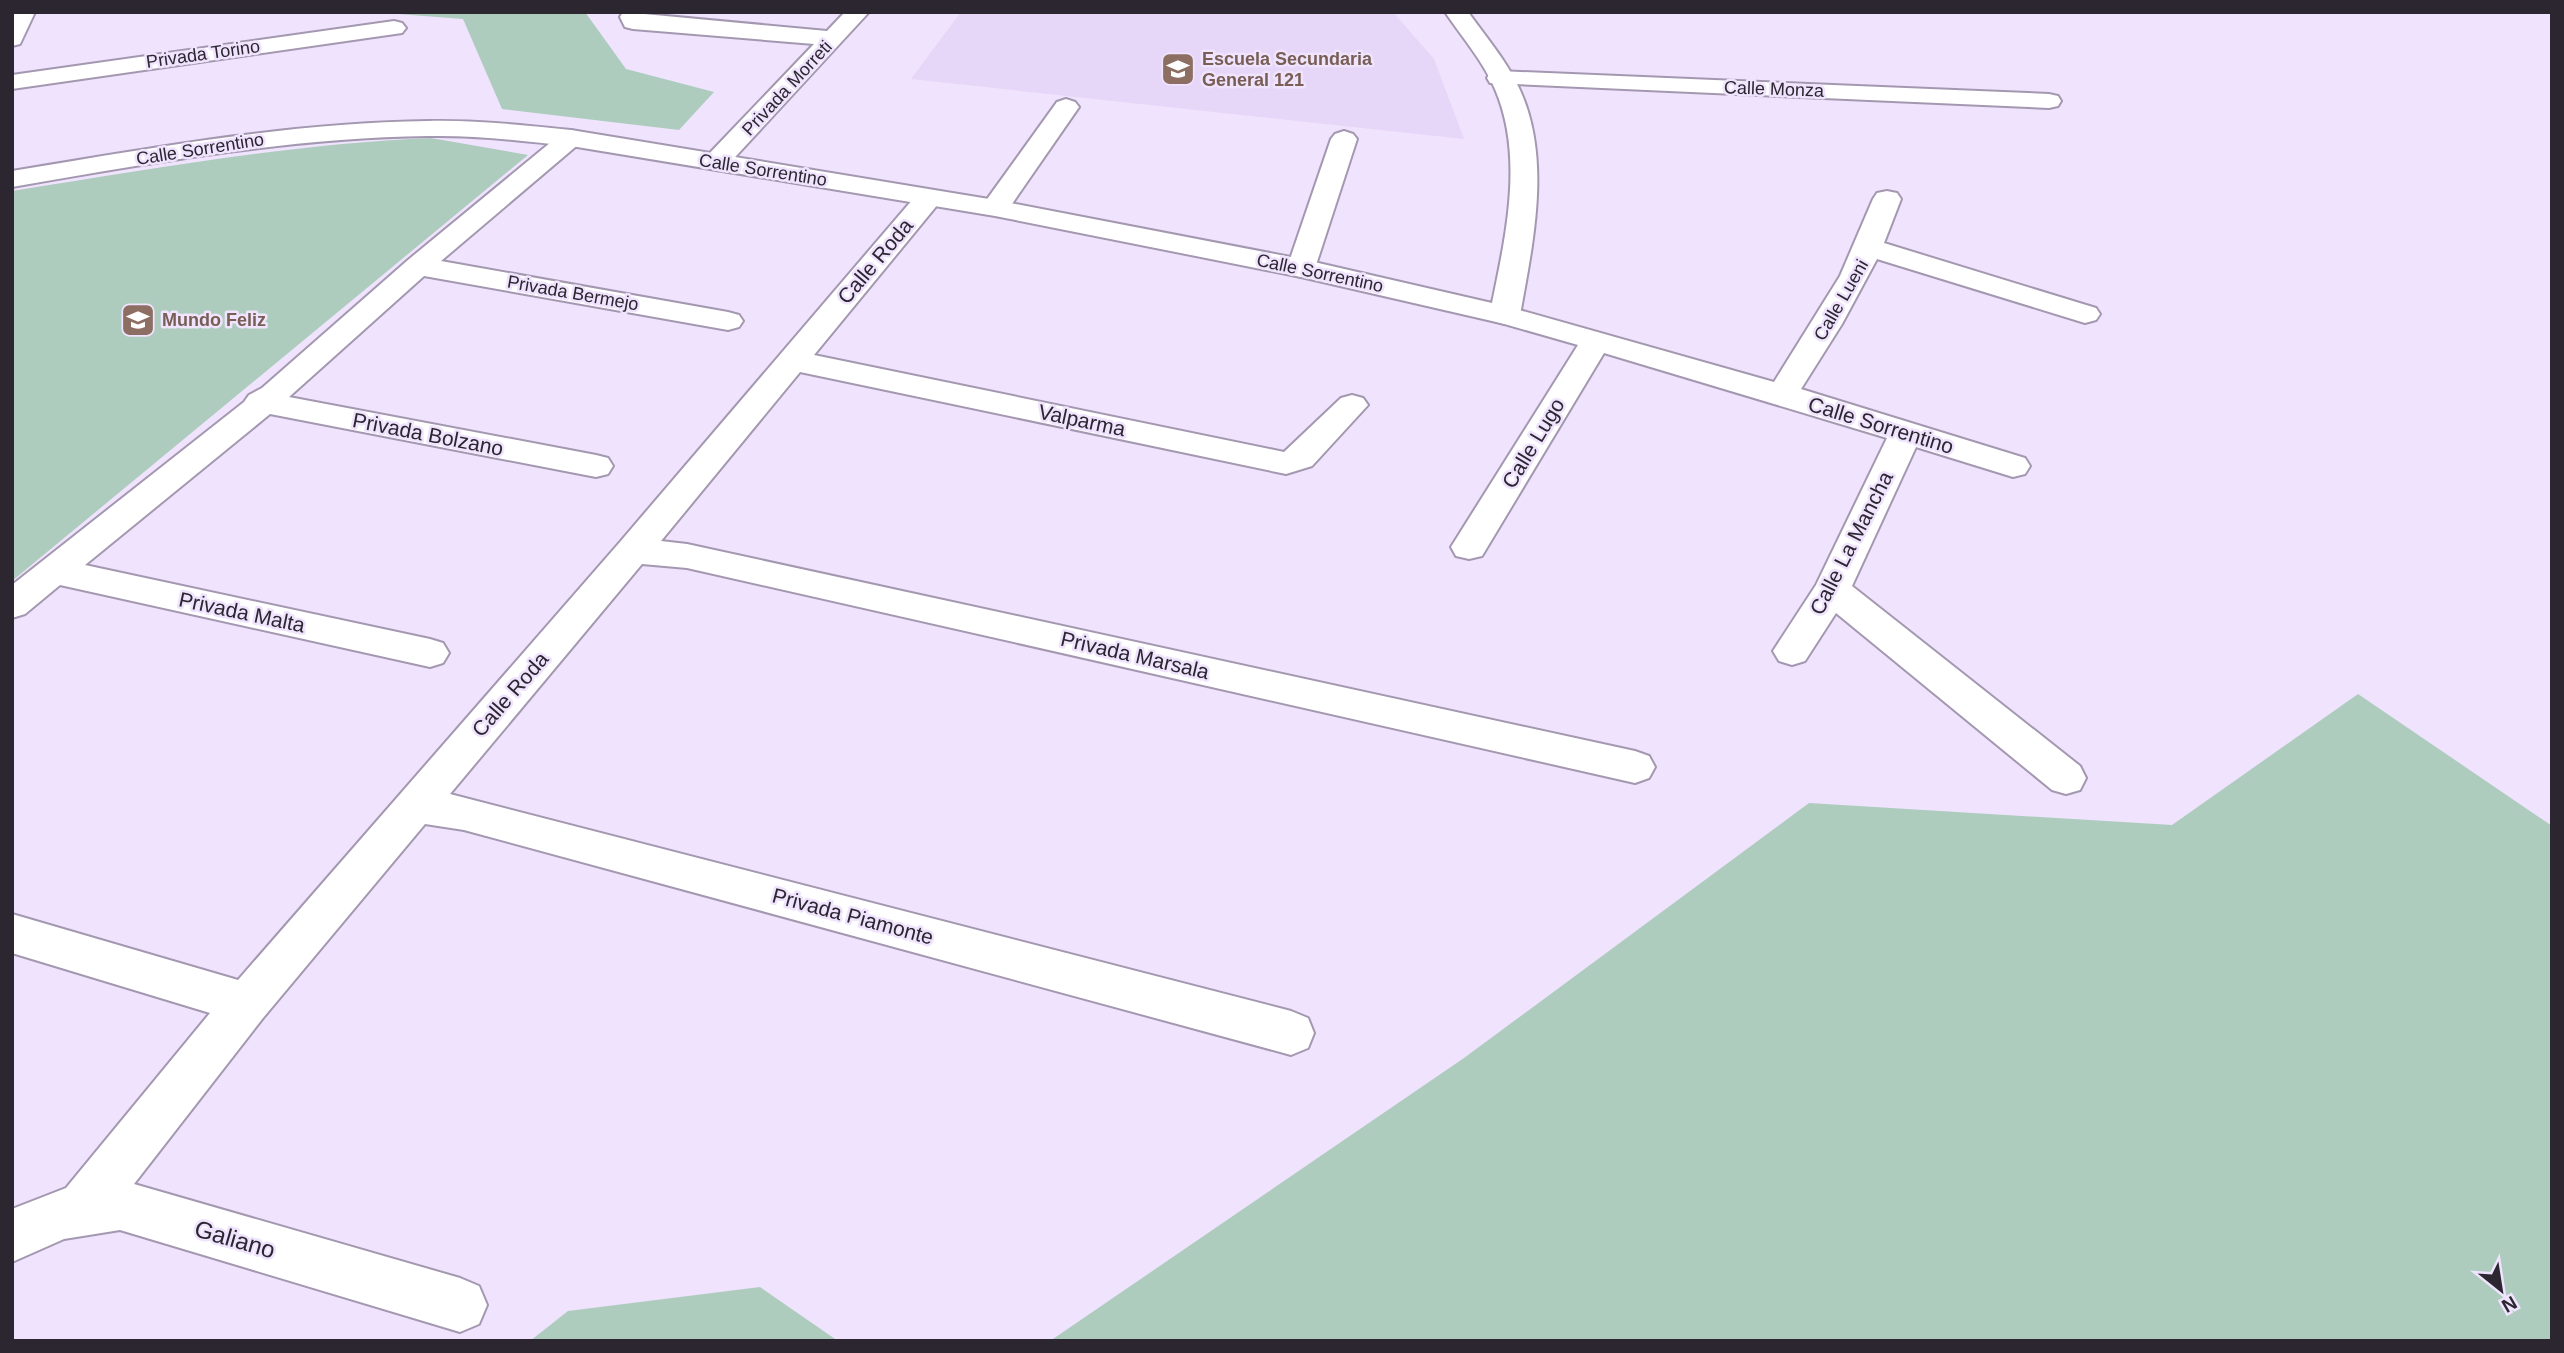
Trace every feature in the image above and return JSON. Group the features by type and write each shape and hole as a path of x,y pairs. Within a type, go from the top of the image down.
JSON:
{"street":[{"path":"12,39 24,12"},
{"path":"636,12 631,17 633,22 833,39"},
{"name":"Privada Morreti","path":"716,162 858,12"},
{"path":"1455,12 1510,96 1520,134 1524,199 1506,315"},
{"name":"Privada Torino","path":"12,82 394,28"},
{"name":"Calle Monza","path":"1499,78 2049,100"},
{"path":"995,208 1066,107"},
{"name":"Calle Sorrentino","path":"12,179 236,142 342,131 448,129 571,138 995,208 1301,268 1506,315 1597,339 2013,466"},
{"path":"12,605 260,402 273,395 418,266 571,138"},
{"path":"1301,268 1344,139"},
{"name":"Calle Roda","path":"83,1206 247,1003 633,551 790,360 929,198"},
{"name":"Calle Lueni","path":"1782,394 1814,348 1870,248 1887,199"},
{"path":"1870,248 2085,314"},
{"name":"Privada Bermejo","path":"418,266 728,321"},
{"name":"Calle Lugo","path":"1469,547 1597,339"},
{"name":"Valparma","path":"790,360 1286,463 1300,458 1352,405"},
{"name":"Privada Bolzano","path":"260,402 596,466"},
{"name":"Calle La Mancha","path":"1792,651 1832,590 1906,433"},
{"name":"Privada Marsala","path":"633,551 687,556 1635,766"},
{"name":"Privada Malta","path":"53,571 430,653"},
{"path":"1832,590 2066,778"},
{"name":"Privada Piamonte","path":"414,805 464,813 1291,1033"},
{"path":"12,933 247,1003"},
{"name":"Galiano","path":"12,1236 49,1217 83,1206 120,1205 460,1305"}],"shaded area":[{"name":"Escuela Secundaria General 121","path":"961,12 1393,12 1434,59 1464,139 911,79"}],"green space":[{"path":"372,12 585,12 626,69 714,92 679,130 502,109 463,19"},
{"path":"431,138 528,155 12,581 12,191 273,152"},
{"path":"2358,694 2552,826 2552,1341 1050,1341 1464,1058 1809,803 2172,825"},
{"path":"760,1287 838,1341 530,1341 568,1311"}],"place":[{"name":"Escuela Secundaria General 121","path":"1178,69"},
{"name":"Mundo Feliz","path":"138,320"}]}
